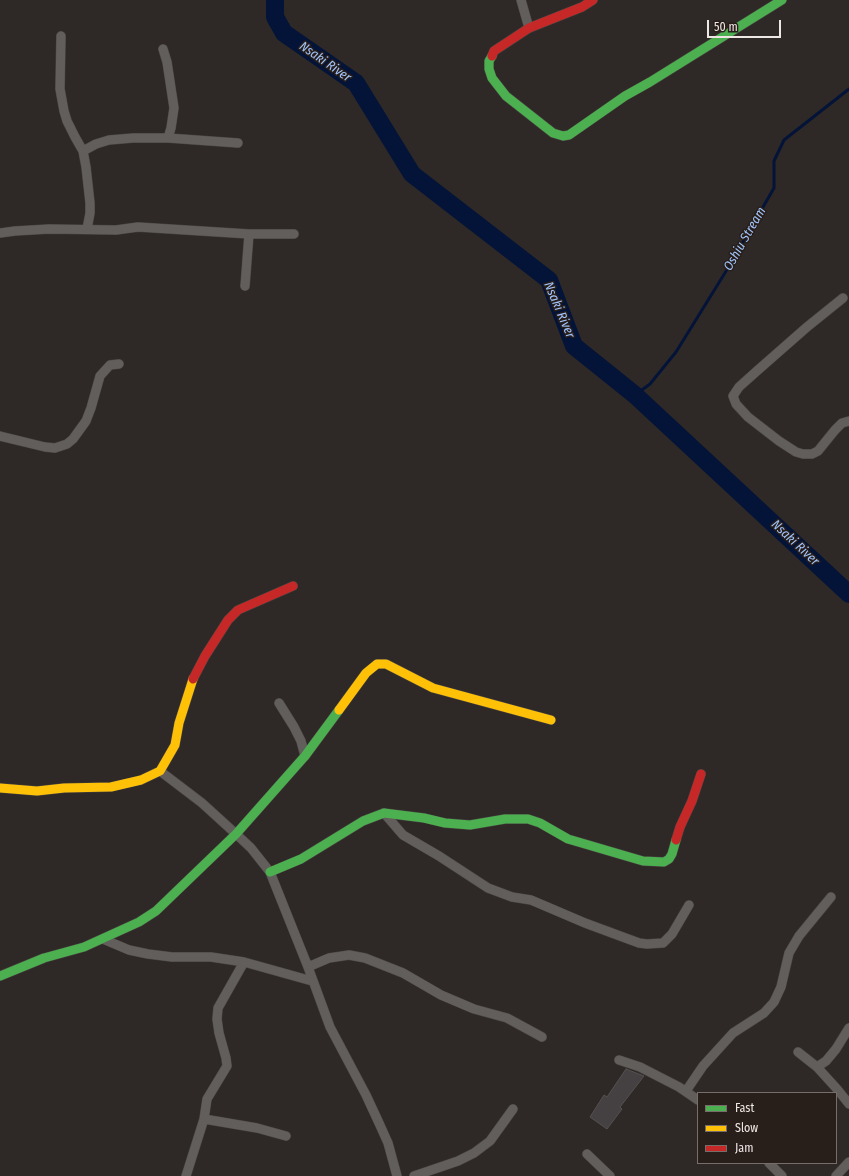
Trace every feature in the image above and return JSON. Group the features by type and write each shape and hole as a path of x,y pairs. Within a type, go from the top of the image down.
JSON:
{"street":[{"path":"521,0 529,28"},
{"path":"593,0 582,7 529,28 494,51 489,61 489,69 497,86 506,96 543,126 553,133 563,136 569,135 625,96 782,0"},
{"path":"61,36 59,78 60,95 68,121 83,151 90,203 87,229"},
{"path":"163,49 167,62 174,108 168,138"},
{"path":"83,151 96,144 109,140 133,138 168,138 238,143"},
{"path":"0,233 49,229 116,230 138,227 249,234 294,234"},
{"path":"245,286 249,234"},
{"path":"843,298 758,370 739,387 733,396 736,404 748,417 779,441 796,452 803,454 812,454 818,451 842,423 849,420"},
{"path":"0,436 45,447 55,448 67,444 73,439 86,421 100,376 110,365 119,364"},
{"path":"0,788 37,791 64,788 111,787 141,780 160,771 175,745 179,723 194,677 205,656 228,620 238,610 294,586"},
{"path":"0,976 44,958 84,947 139,922 156,911 236,834 305,756 366,673 377,664 386,664 433,688 550,720"},
{"path":"279,703 301,741 305,756"},
{"path":"160,771 202,804 236,834 251,848 270,872 330,1027 366,1095 385,1136 397,1176"},
{"path":"270,872 301,859 363,821 374,816 384,814 424,818 444,823 470,825 505,819 535,820 568,839 630,858 643,861 664,862 669,859 672,854 680,827 692,801 701,774"},
{"path":"384,814 402,835 439,856 488,888 512,897 531,900 585,923 639,943 647,944 663,942 672,934 689,905"},
{"path":"686,1091 702,1066 734,1033 764,1013 774,1002 781,987 789,953 799,936 831,897"},
{"path":"103,939 130,950 148,954 172,957 211,957 244,962 312,981"},
{"path":"308,967 330,958 349,955 365,958 403,973 441,995 474,1009 507,1018 542,1037"},
{"path":"186,1176 204,1119 207,1099 226,1066 226,1058 217,1019 218,1008 244,962"},
{"path":"816,1067 826,1061 836,1049 849,1028"},
{"path":"798,1052 816,1067 838,1089 849,1104"},
{"path":"619,1060 640,1067 686,1091 697,1099"},
{"path":"414,1176 474,1153 490,1141 513,1109"},
{"path":"204,1119 257,1128 286,1136"},
{"path":"587,1154 610,1176"},
{"path":"836,1176 849,1162"},
{"path":"770,1164 782,1176"}],"building":[{"path":"626,1069 644,1076 620,1107 622,1109 607,1129 590,1117 604,1095 607,1097"}],"waterway":[{"name":"Nsaki River","path":"275,0 275,17 284,33 356,83 412,174 549,280 574,346 635,395 849,594"},
{"name":"Oshiu Stream","path":"635,395 650,384 676,352 728,268 774,188 774,161 784,140 849,89"}],"traffic: fast":[{"path":"492,56 489,61 489,69 492,78 506,96 553,133 563,136 569,135 625,96 782,0"},
{"path":"0,976 44,958 84,947 139,922 156,911 236,834 305,756 339,710"},
{"path":"270,872 301,859 363,821 384,813 424,818 445,823 470,825 505,819 528,819 540,823 568,839 643,861 664,862 669,859 676,840"}],"traffic: slow":[{"path":"339,710 366,673 377,664 386,664 433,688 551,720"},
{"path":"0,788 37,791 64,788 111,787 141,780 160,771 175,745 179,723 193,679"}],"traffic: jam":[{"path":"492,56 494,51 529,28 582,7 593,0"},
{"path":"193,679 205,656 228,620 238,610 293,586"},
{"path":"676,840 701,774"}]}
